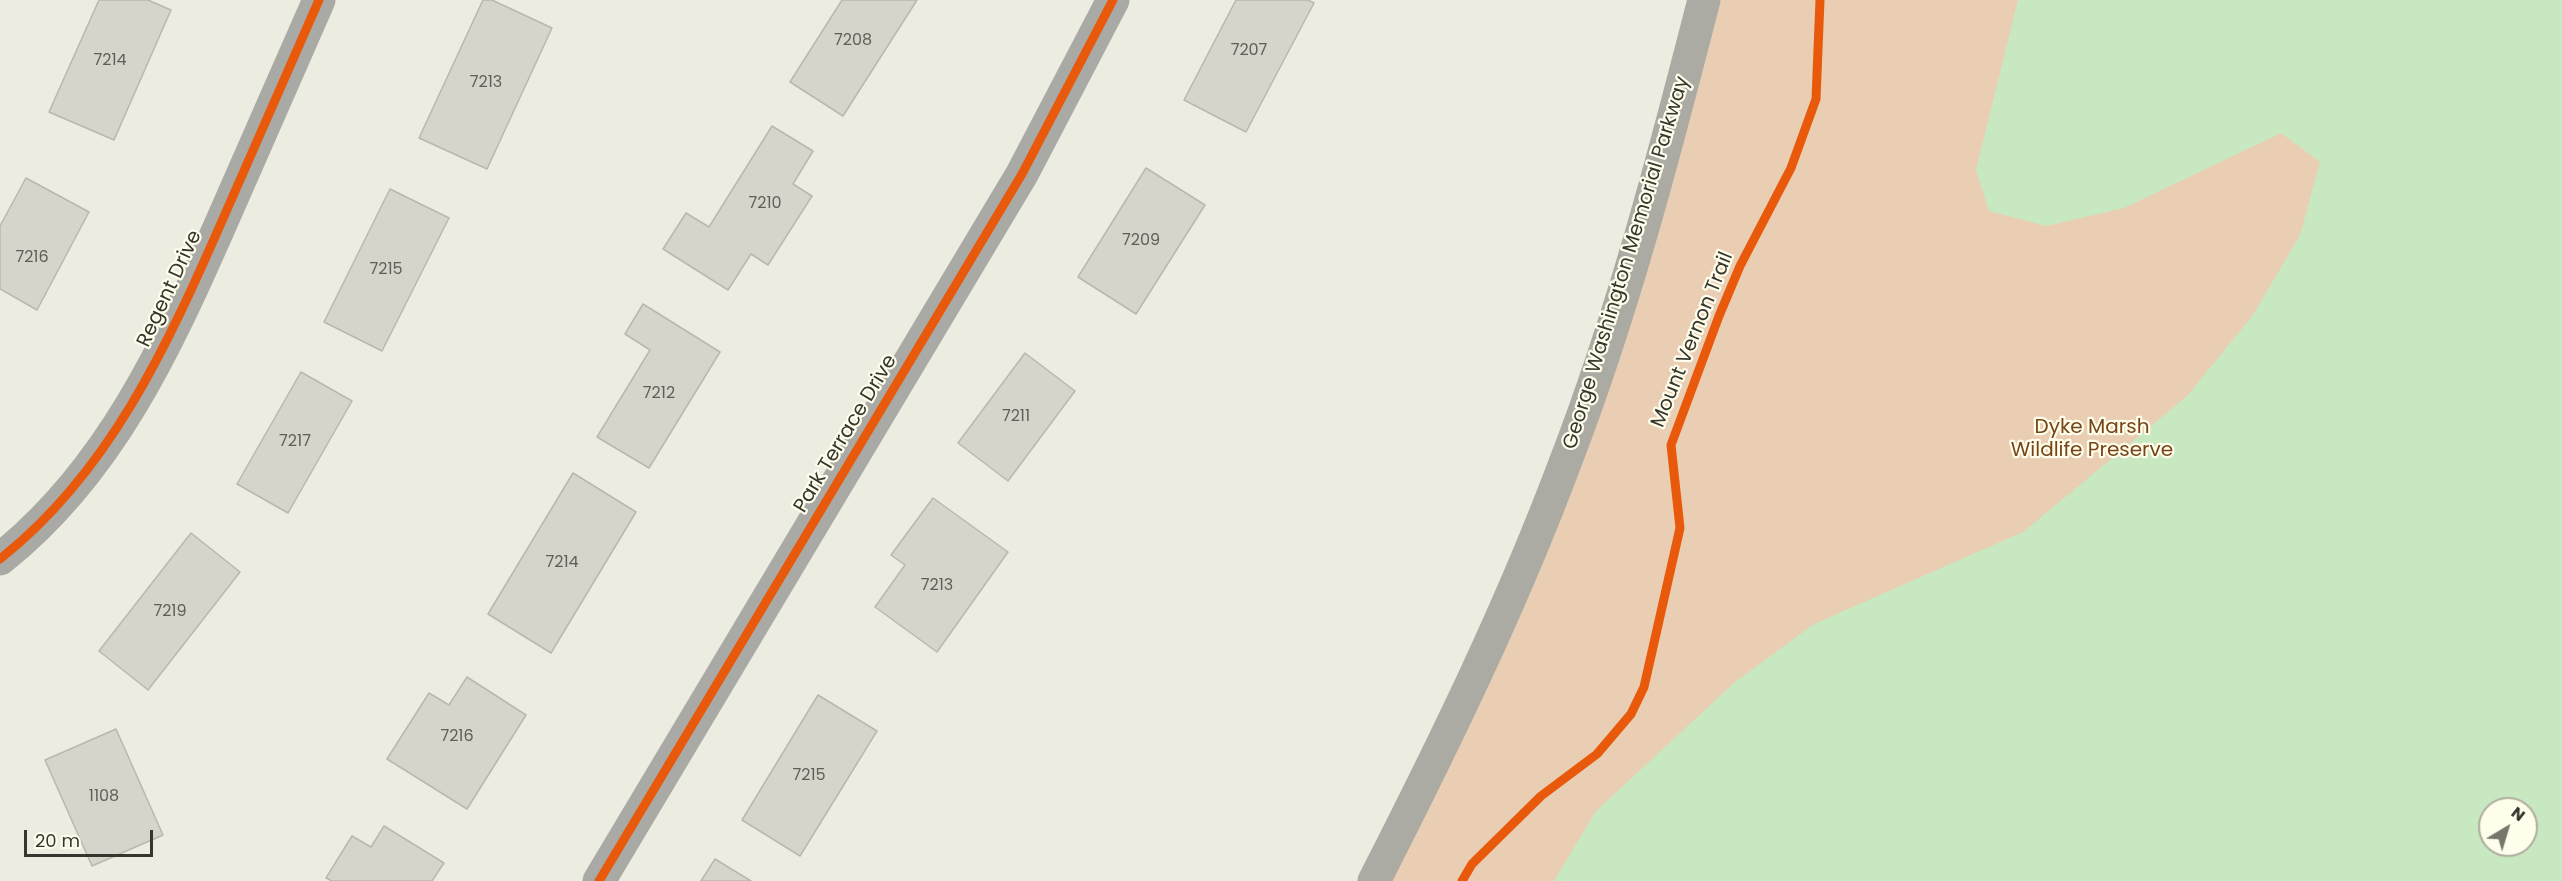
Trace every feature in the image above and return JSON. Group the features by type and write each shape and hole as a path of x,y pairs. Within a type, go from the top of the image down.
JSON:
{"main road":[{"name":"George Washington Memorial Parkway","path":"1374,881 1454,722 1566,463 1613,322 1663,159 1704,0"}],"street":[{"name":"Regent Drive","path":"0,559 60,502 112,437 144,387 172,332 319,0"},
{"name":"Park Terrace Drive","path":"599,881 1022,174 1113,0"}],"green space":[{"name":"Dyke Marsh Wildlife Preserve","path":"1688,0 2562,0 2562,881 1372,881 1613,322"}],"shaded area":[{"path":"2018,0 2562,0 2562,881 1554,881 1596,811 1735,682 1814,624 2023,532 2187,396 2253,315 2300,235 2320,162 2281,133 2124,208 2046,226 1989,211 1976,170"}],"building":[{"path":"99,0 148,0 171,10 114,140 49,112"},
{"path":"483,0 492,0 552,28 487,169 419,138"},
{"path":"842,0 917,0 843,116 790,82"},
{"path":"1236,0 1308,0 1314,3 1246,132 1184,100"},
{"path":"772,126 813,151 793,184 812,196 768,265 751,254 728,290 663,249 686,213 709,227"},
{"path":"1146,168 1205,205 1136,314 1078,277"},
{"path":"26,178 89,212 37,310 0,289 0,226"},
{"path":"390,189 449,218 382,351 324,322"},
{"path":"643,304 720,352 649,468 597,437 650,350 625,334"},
{"path":"1025,353 1075,391 1008,481 958,443"},
{"path":"301,372 352,401 288,513 237,484"},
{"path":"573,473 636,512 551,653 488,614"},
{"path":"933,498 1008,552 937,652 875,607 905,565 891,555"},
{"path":"191,533 240,572 148,690 99,651"},
{"path":"467,677 526,715 467,809 387,759 429,693 449,705"},
{"path":"818,695 877,731 800,856 742,820"},
{"path":"116,729 163,835 92,866 45,760"},
{"path":"384,826 444,863 432,881 332,881 326,878 352,836 371,847"},
{"path":"715,859 751,881 701,881"}],"cycle path":[{"path":"0,559 39,525 73,487 104,447 132,404 180,314 319,0"},
{"path":"599,881 1022,174 1113,0"},
{"name":"Mount Vernon Trail","path":"1462,881 1472,864 1541,796 1597,754 1631,714 1644,687 1680,528 1671,445 1719,316 1740,266 1791,168 1816,99 1820,0"}]}
